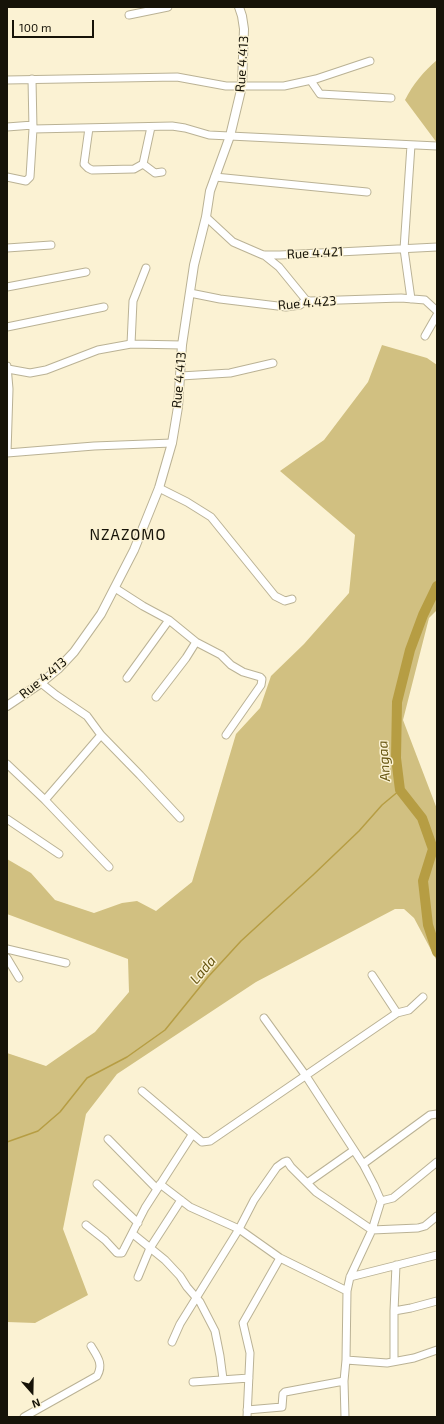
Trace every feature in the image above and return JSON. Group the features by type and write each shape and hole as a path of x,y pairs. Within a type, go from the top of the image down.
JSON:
{"street":[{"path":"129,15 168,7"},
{"name":"Rue 4.413","path":"9,703 41,683 58,669 74,652 101,614 134,550 158,488 172,442 178,407 182,345 194,264 206,217 210,191 230,136 242,86 244,29 239,7"},
{"path":"7,80 177,77 226,86 284,86 311,81 370,61"},
{"path":"7,178 26,181 30,177 33,127 32,80"},
{"path":"311,81 320,94 391,98"},
{"path":"7,126 89,128 172,126 209,135 437,146"},
{"path":"89,128 84,164 92,170 134,169 143,164 151,127"},
{"path":"411,145 404,248 411,299"},
{"path":"143,164 155,173 162,172"},
{"path":"215,177 367,192"},
{"name":"Rue 4.421","path":"206,217 233,242 263,255 437,247"},
{"path":"7,248 51,245"},
{"path":"263,255 278,267 306,300"},
{"path":"131,344 133,301 146,268"},
{"path":"7,288 86,272"},
{"name":"Rue 4.423","path":"190,293 220,299 286,307 300,304 306,300 401,298 425,300 437,311"},
{"path":"7,327 104,307"},
{"path":"425,336 437,315"},
{"path":"172,442 7,453 9,389 7,367 30,373 46,370 98,350 131,344 182,345"},
{"path":"180,376 230,373 273,362"},
{"path":"158,488 187,502 211,517 275,596 285,601 292,599"},
{"path":"115,588 143,606 169,620 196,642 215,651 237,669 262,679 261,685 226,735"},
{"path":"127,678 169,620"},
{"path":"156,697 186,658 196,642"},
{"path":"41,683 87,716 101,735 180,818"},
{"path":"45,800 101,735"},
{"path":"7,764 45,800 109,866"},
{"path":"7,819 59,854"},
{"path":"7,949 66,963"},
{"path":"7,958 19,978"},
{"path":"372,975 397,1013"},
{"path":"142,1091 192,1135 202,1142 210,1141 397,1013 408,1010 423,997"},
{"path":"264,1018 306,1076 363,1164 374,1185 380,1201 372,1230 350,1277 347,1291 346,1360 344,1381 345,1417"},
{"path":"363,1164 430,1115 437,1114"},
{"path":"86,1225 105,1240 117,1253 122,1253 145,1208 192,1135"},
{"path":"108,1139 159,1186 190,1207 239,1229 280,1258 347,1291"},
{"path":"307,1183 354,1150"},
{"path":"172,1342 180,1324 239,1229 254,1200 277,1167 284,1162 287,1161 316,1192 372,1230 418,1228 425,1226 437,1216"},
{"path":"380,1201 393,1198 437,1162"},
{"path":"97,1184 138,1223"},
{"path":"138,1277 150,1248 181,1200"},
{"path":"133,1234 165,1260 197,1298 215,1331 223,1379"},
{"path":"350,1277 437,1255"},
{"path":"280,1258 243,1323 250,1353 247,1414 282,1407 283,1394 285,1392 344,1381"},
{"path":"394,1361 396,1265"},
{"path":"394,1311 437,1301"},
{"path":"24,1417 97,1376 100,1371 100,1361 91,1346"},
{"path":"346,1360 387,1362 414,1358 437,1350"},
{"path":"193,1382 249,1378"}],"shaded area":[{"path":"437,60 437,143 405,100 419,78"},
{"path":"382,345 427,358 437,365 437,610 429,618 403,720 437,809 437,961 414,918 404,909 395,909 256,982 117,1074 86,1114 63,1229 88,1295 35,1323 7,1322 7,1053 46,1066 95,1032 129,992 128,959 7,914 7,859 31,873 55,900 94,913 122,903 137,901 156,911 192,882 236,734 260,708 271,676 304,644 349,593 355,535 280,471 324,440 368,382"}],"waterway":[{"name":"Angaa","path":"437,586 423,615 410,650 397,702 396,758 400,790 422,818 433,849 423,881 428,925 437,952"},
{"name":"Lada","path":"7,1142 38,1131 60,1112 87,1078 127,1057 165,1030 208,977 241,941 313,875 359,831 382,805 400,790"}],"district":[{"name":"NZAZOMO","path":"128,535"}]}
